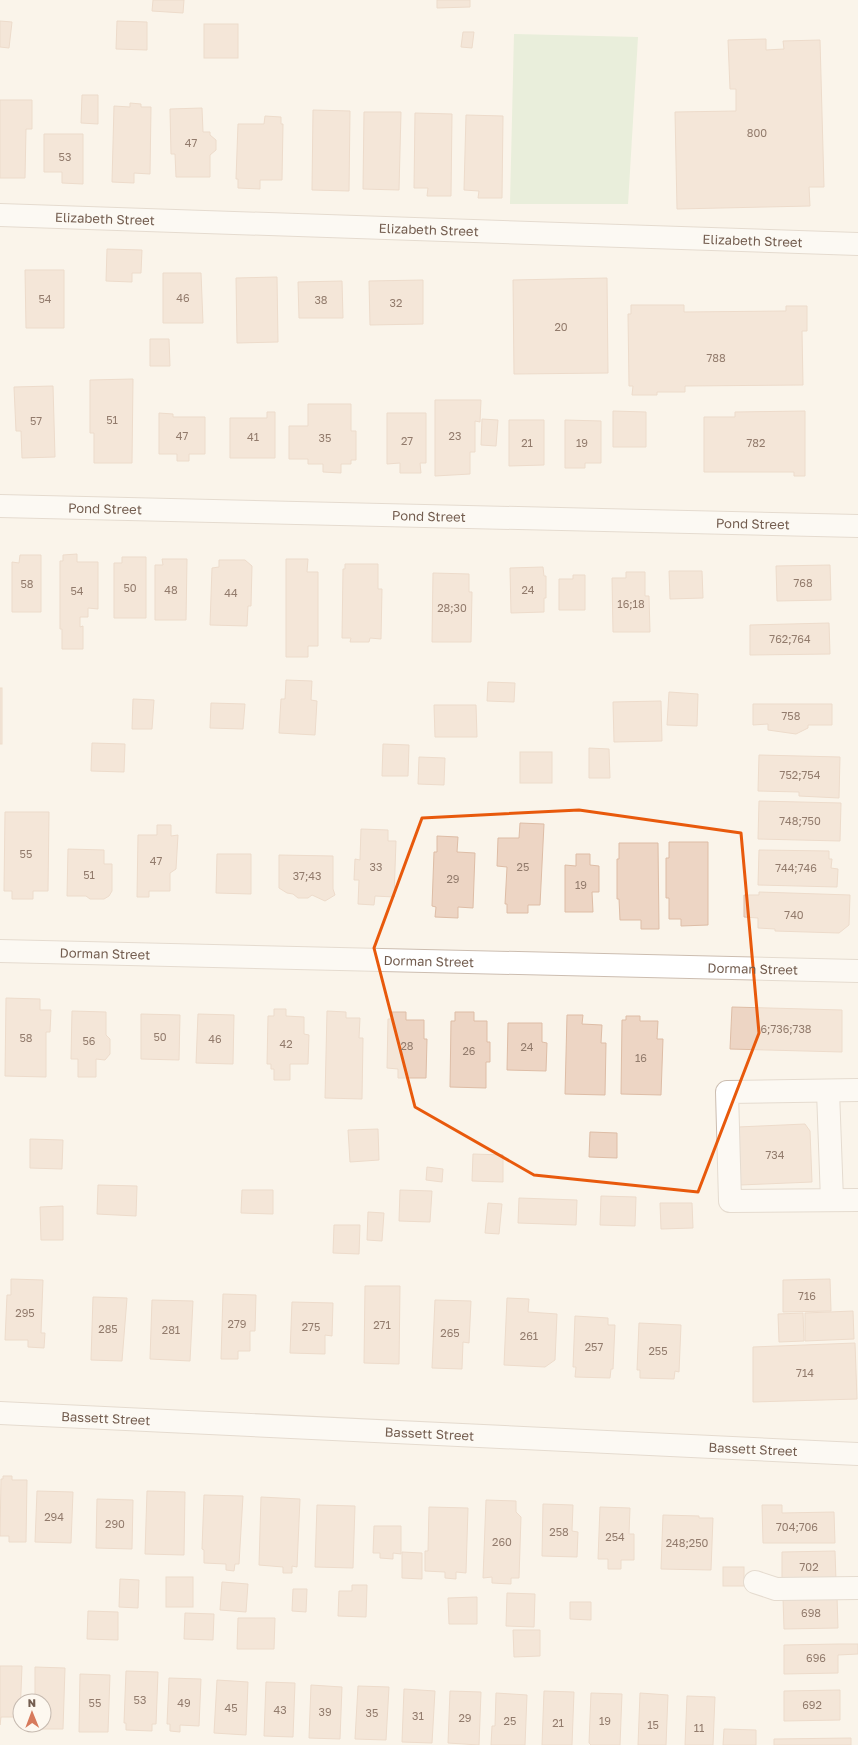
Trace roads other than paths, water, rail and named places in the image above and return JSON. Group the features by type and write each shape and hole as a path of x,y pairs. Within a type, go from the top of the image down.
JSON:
{"street":[{"name":"Elizabeth Street","path":"0,215 858,244"},
{"name":"Pond Street","path":"0,506 858,526"},
{"name":"Dorman Street","path":"0,951 858,970"},
{"path":"858,1090 727,1092 730,1201 858,1200"},
{"path":"828,1091 832,1200"},
{"name":"Bassett Street","path":"0,1413 858,1454"},
{"path":"755,1582 776,1589 858,1588"}]}
